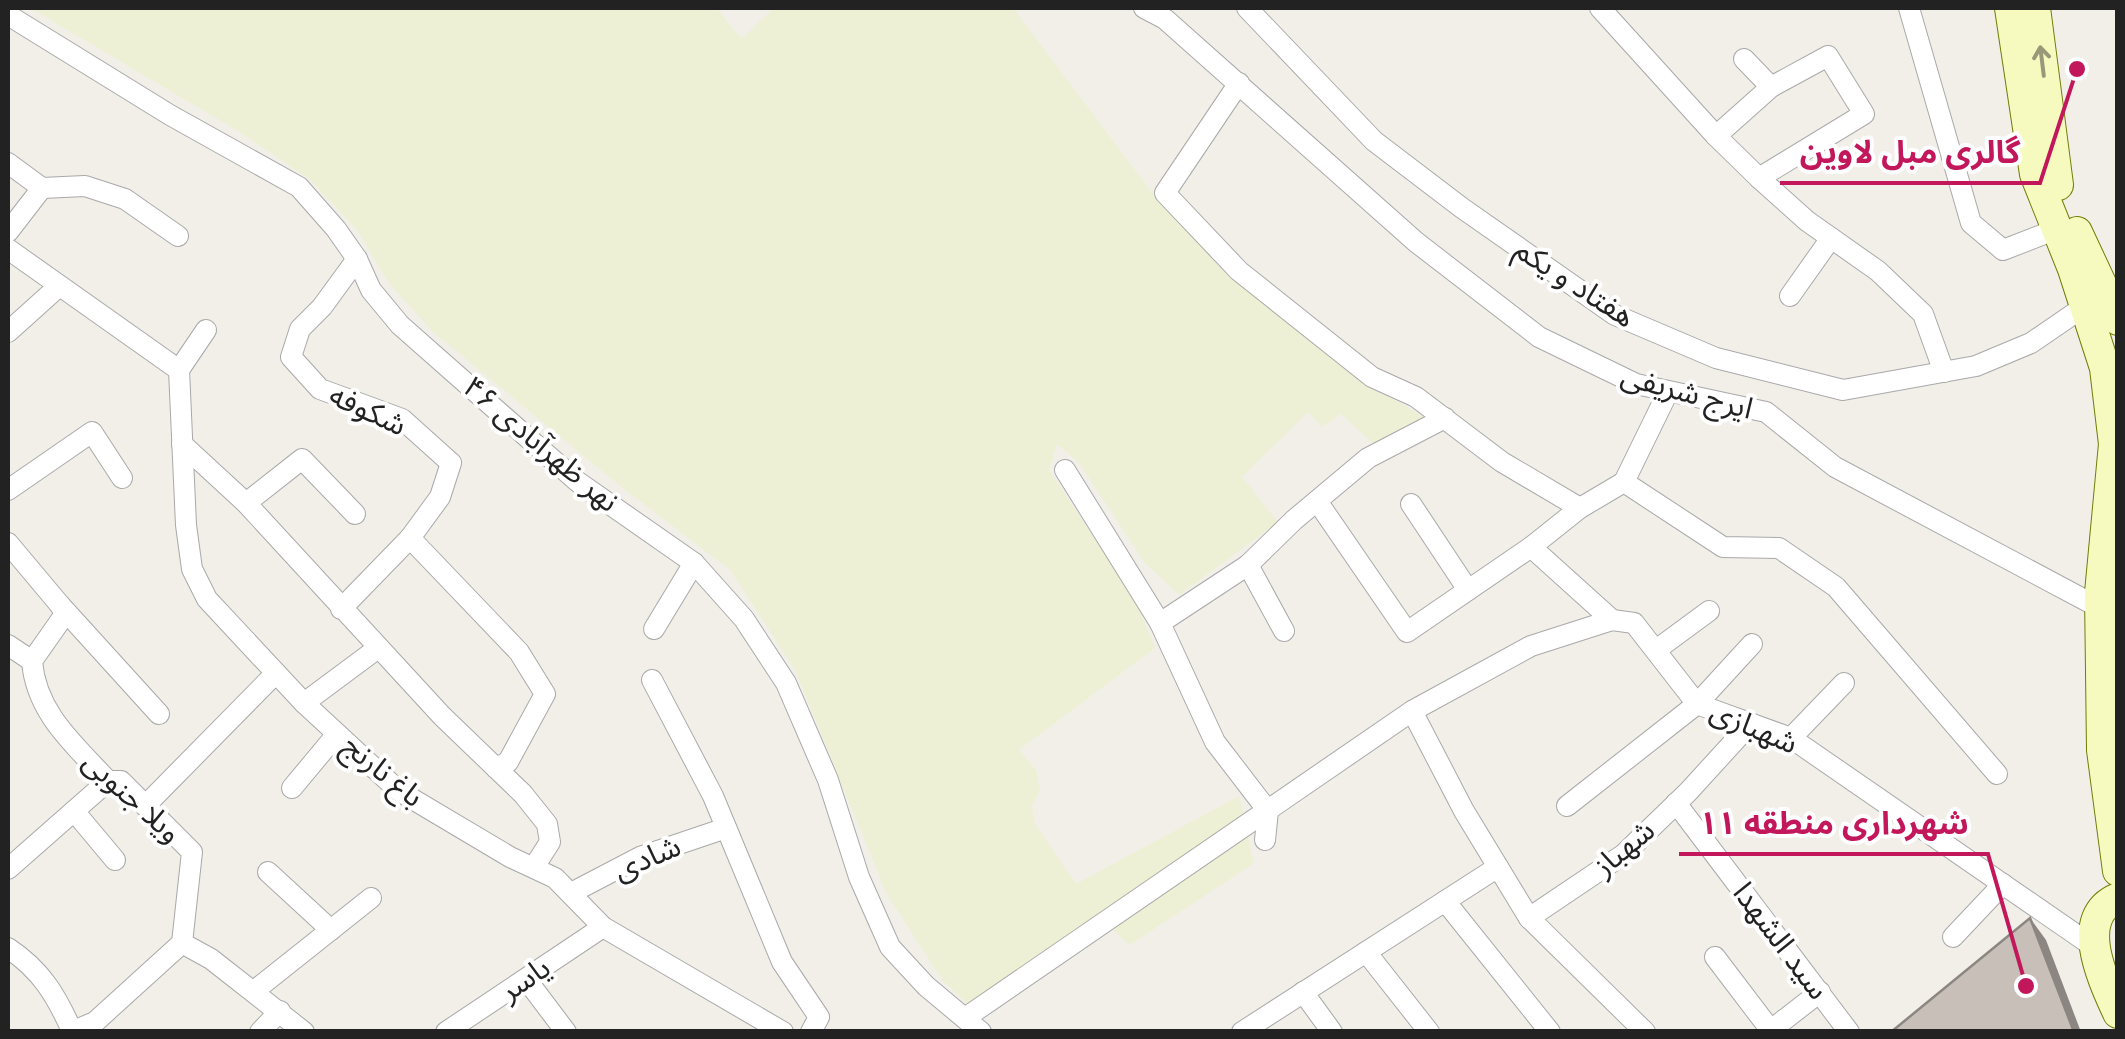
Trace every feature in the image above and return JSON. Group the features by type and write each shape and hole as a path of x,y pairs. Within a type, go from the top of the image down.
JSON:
{"main road":[{"path":"2010,8 2034,174 2105,368 2114,444 2100,608 2102,750 2118,871"},
{"path":"2035,8 2056,176 2074,228 2118,320"},
{"path":"2118,898 2096,918 2094,947 2118,1014"}],"street":[{"name":"ایرج شریفی","path":"1144,8 1170,13 1239,83 1416,242 1539,336 1636,384 1766,412 1835,467 2100,608"},
{"name":"هفتاد و یکم","path":"1247,8 1374,141 1462,208 1615,315 1716,358 1843,390 1976,366 2031,343 2085,306"},
{"path":"1600,8 1759,178 1830,238 1878,271 1922,314 1944,372"},
{"path":"1909,8 1971,223 2003,250 2057,229"},
{"name":"نهر ظهرآبادی ۴۶","path":"8,15 170,115 300,188 357,259 371,290 400,325 578,482 694,562 744,618 786,683 828,780 858,877 890,947 926,986 973,1025"},
{"path":"1716,136 1771,87 1828,56 1864,114 1759,178"},
{"path":"1744,59 1771,87"},
{"path":"1239,83 1165,193 1239,271 1372,377 1416,397 1502,462 1580,508"},
{"path":"8,163 42,188 85,186 124,200 178,236"},
{"path":"8,232 42,188"},
{"path":"1790,296 1830,238"},
{"path":"8,250 179,370 206,330"},
{"name":"شکوفه","path":"357,259 322,307 300,329 291,356 320,389 402,418 452,463 440,497 410,538"},
{"path":"8,332 58,287"},
{"name":"باغ نارنج","path":"179,370 186,525 192,569 207,599 304,702 399,791 555,878 603,927 783,1032"},
{"path":"1317,501 1407,632 1580,508 1624,482 1668,392"},
{"path":"1160,622 1248,565 1368,458 1444,418"},
{"path":"8,462 15,485 92,432 122,478"},
{"path":"182,444 246,503 341,609 547,824 550,842 534,868"},
{"path":"246,503 302,459 355,514"},
{"path":"1065,470 1160,622 1215,742 1268,811 1265,840"},
{"path":"1624,482 1723,547 1779,548 1836,587 1996,774"},
{"path":"1411,504 1468,590"},
{"path":"341,609 410,538 519,652 545,694 508,762 496,768"},
{"path":"8,543 159,714"},
{"name":"شهبازی","path":"1530,547 1612,620 1634,623 1697,704 1791,738 2094,947"},
{"path":"654,629 694,562"},
{"path":"1248,565 1284,631"},
{"path":"8,645 32,661 64,614 60,605"},
{"path":"1656,650 1710,611"},
{"path":"973,1025 1412,711 1531,646 1612,620"},
{"path":"1567,806 1697,704 1752,644"},
{"path":"304,702 378,648"},
{"name":"ویلا جنوبی","path":"32,661 34,683 51,720 108,781 120,781 192,852 182,943"},
{"path":"145,806 276,673"},
{"path":"652,680 713,796 782,962 819,1016 811,1032"},
{"path":"1791,738 1844,683"},
{"path":"1412,711 1464,811 1529,918 1646,1032"},
{"name":"شهباز","path":"1529,918 1624,854 1751,723"},
{"path":"292,788 337,734"},
{"path":"8,869 108,781"},
{"name":"سید الشهدا","path":"1676,803 1849,1032"},
{"path":"74,811 115,860"},
{"name":"شادی","path":"570,894 640,857 726,828"},
{"path":"1242,1032 1498,867"},
{"path":"268,872 331,930"},
{"path":"1953,937 2003,884"},
{"path":"254,992 371,898"},
{"path":"1444,902 1550,1032"},
{"name":"یاسر","path":"446,1032 603,927"},
{"path":"8,948 30,963 54,991 72,1031 94,1022 182,943 211,959 304,1032"},
{"path":"1366,952 1429,1032"},
{"path":"1715,957 1772,1031 1820,992"},
{"path":"526,979 566,1032"},
{"path":"1303,992 1332,1032"},
{"path":"260,1032 280,1012"}],"green space":[{"path":"30,8 716,8 742,39 773,8 1013,8 1151,191 1225,271 1356,378 1426,418 1375,445 1341,414 1322,427 1308,412 1242,477 1278,522 1179,595 1145,563 1079,463 1057,444 1049,470 1137,603 1155,648 1019,750 1036,770 1040,790 1032,806 1034,822 1076,884 1239,796 1254,863 1130,945 1101,920 969,1005 943,981 886,893 795,670 730,570 619,485 433,332 388,282 357,230 308,178 238,131"}],"building":[{"path":"2030,918 2074,1032 1891,1032"}],"place":[{"name":"گالری مبل لاوین","path":"2077,69"},
{"name":"شهرداری منطقه ۱۱","path":"2026,986"}]}
